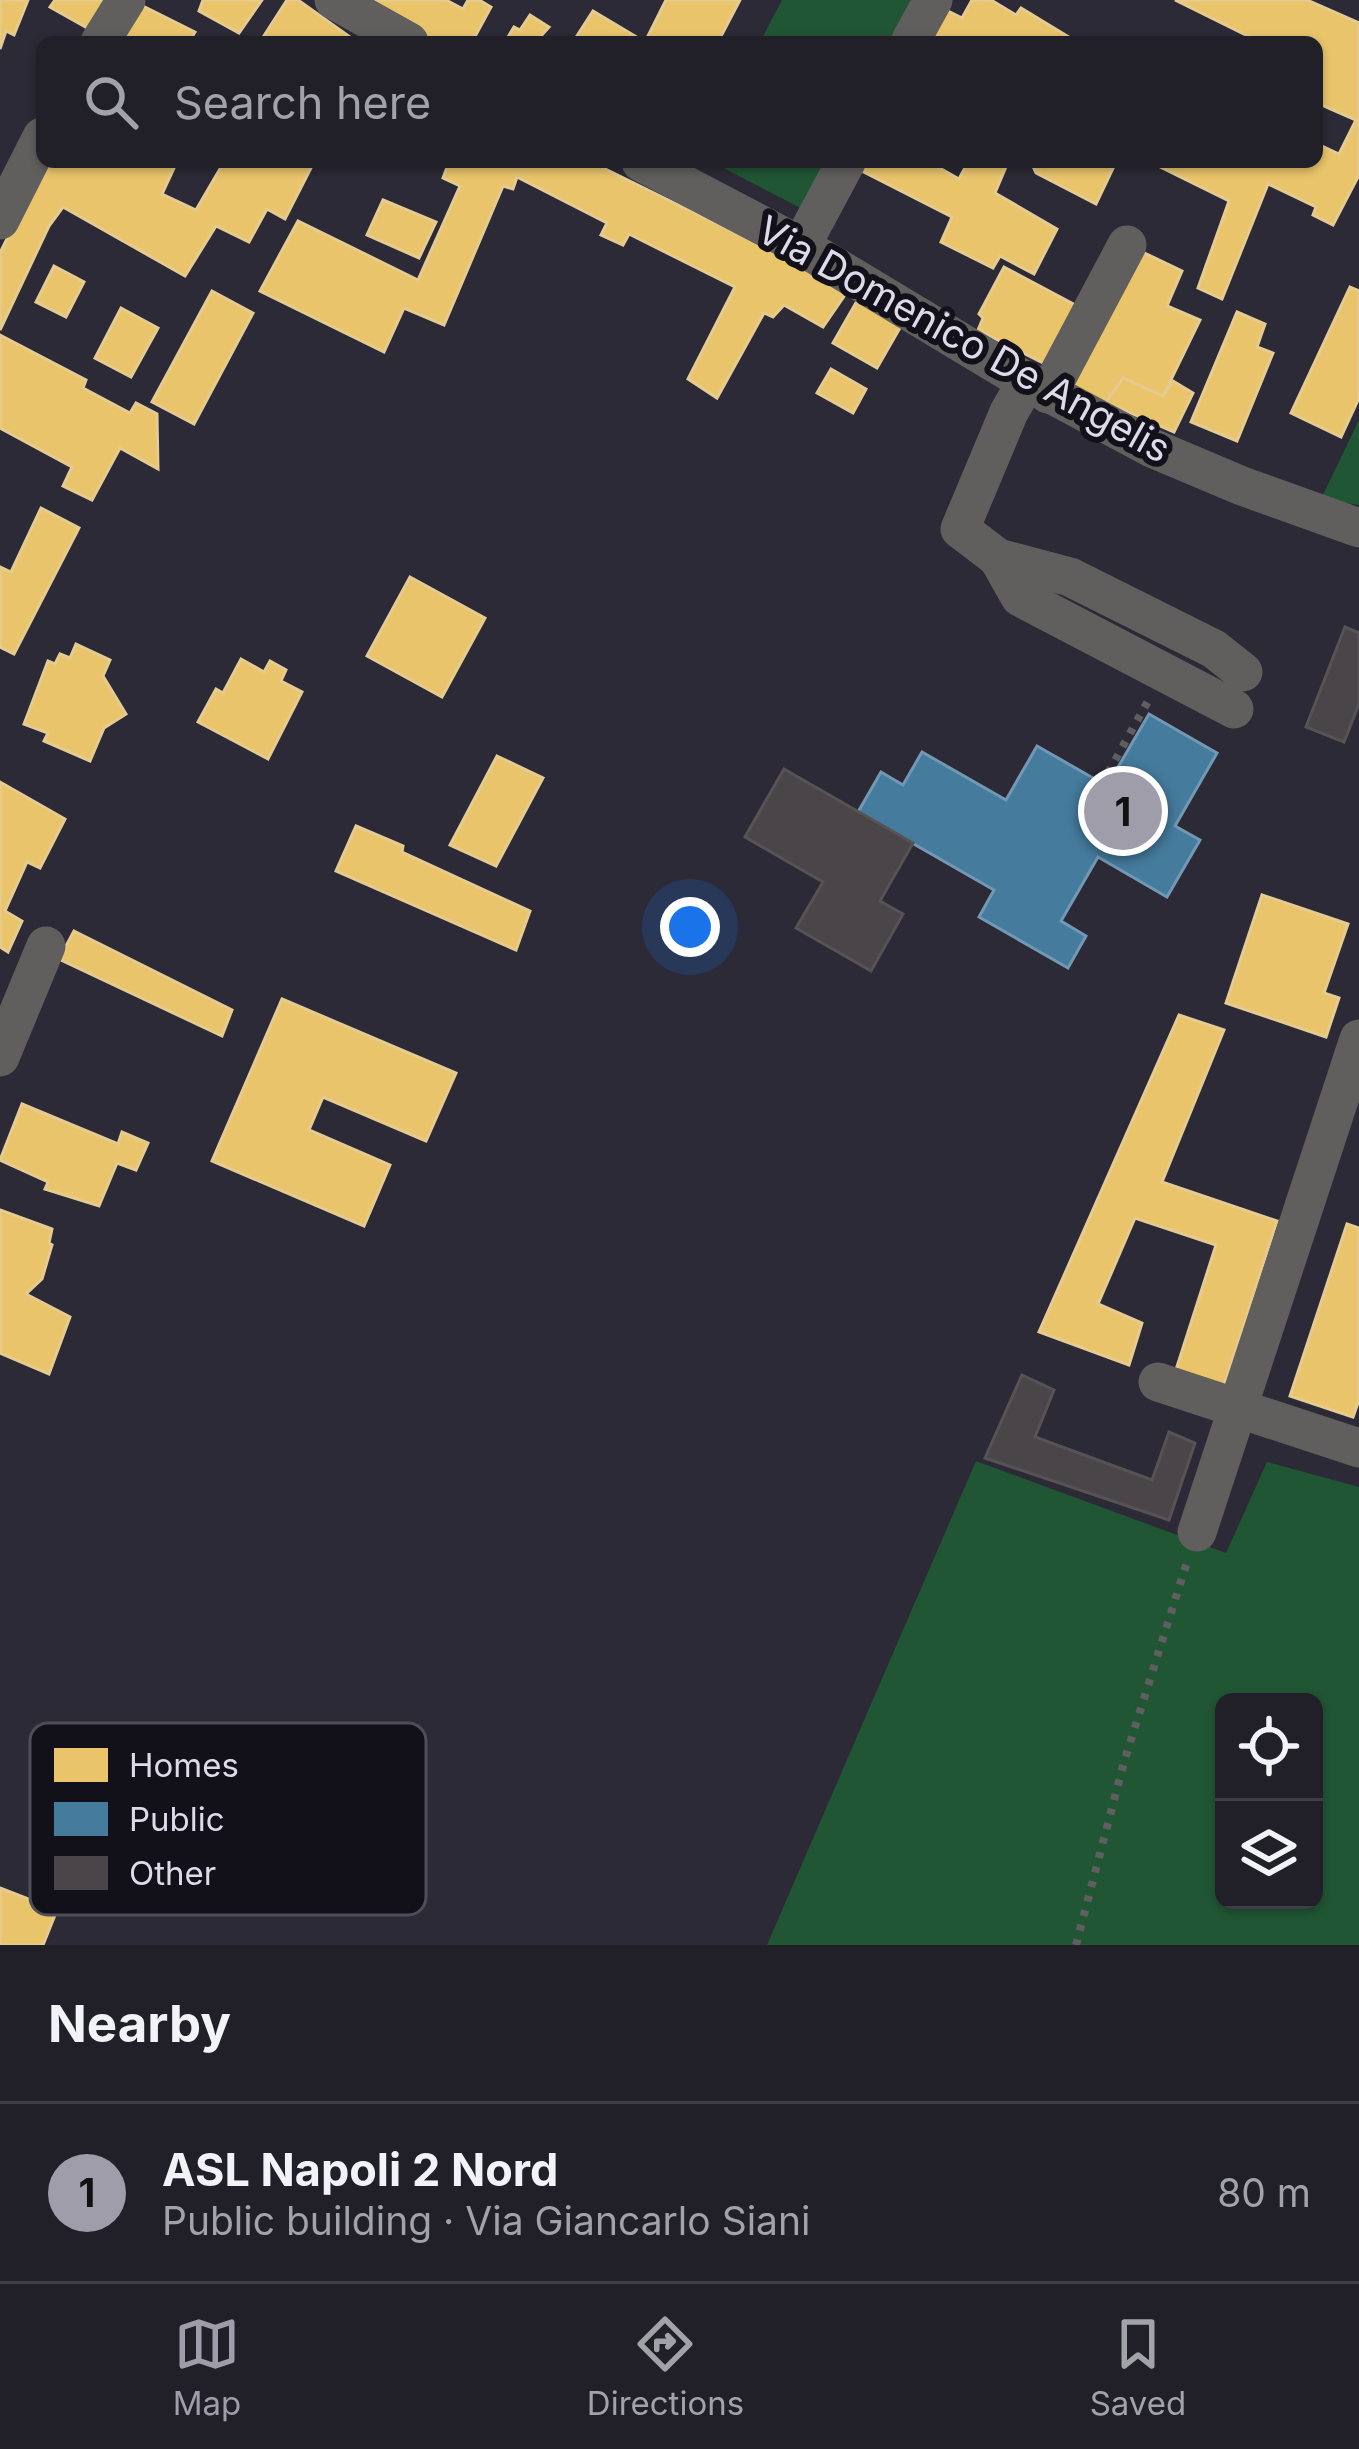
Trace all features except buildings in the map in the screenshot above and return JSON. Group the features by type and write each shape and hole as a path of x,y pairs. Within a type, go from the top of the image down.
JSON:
{"street":[{"path":"104,36 127,0"},
{"path":"334,0 398,36"},
{"path":"913,36 932,0"},
{"path":"0,220 36,149"},
{"name":"Via Domenico De Angelis","path":"652,168 801,246 1037,388 1152,448 1359,528"},
{"path":"801,246 843,168"},
{"path":"1126,245 1037,388 1009,412 960,529 998,557 1070,577 1214,649 1238,691"},
{"path":"0,1057 46,946"},
{"path":"1196,1532 1359,1039"},
{"path":"1158,1382 1359,1448"}],"path":[{"path":"1108,773 1150,698 1165,706"},
{"path":"1076,1945 1124,1762 1196,1532"}],"green space":[{"path":"782,0 909,0 920,5 903,36 763,36"},
{"path":"724,168 834,168 810,213"},
{"path":"1359,420 1359,505 1321,499"},
{"path":"976,1461 1226,1553 1267,1462 1359,1487 1359,1945 767,1945"}],"place":[{"name":"ASL Napoli 2 Nord","path":"1123,811"}]}
